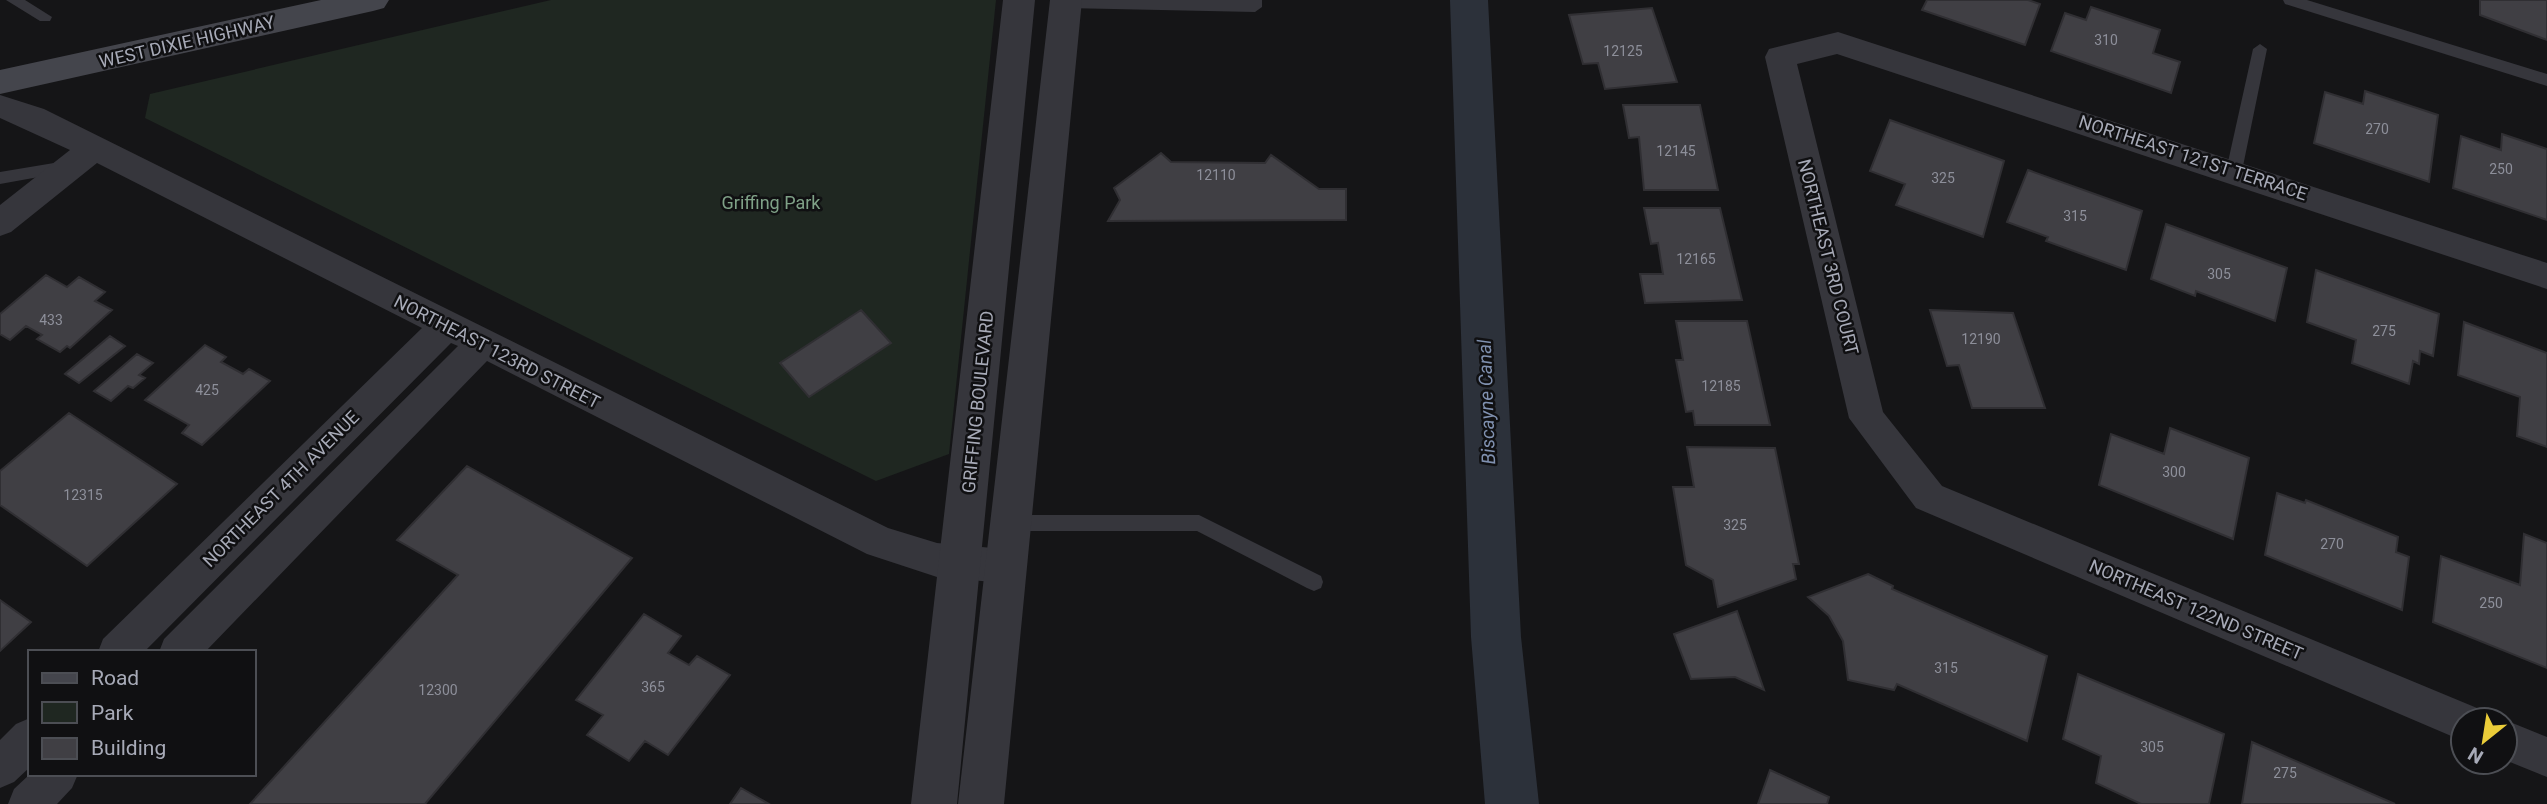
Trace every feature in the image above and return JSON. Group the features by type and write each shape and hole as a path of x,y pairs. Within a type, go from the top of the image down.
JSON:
{"main road":[{"name":"WEST DIXIE HIGHWAY","path":"0,82 373,0"}],"street":[{"name":"GRIFFING BOULEVARD","path":"934,804 962,563 1019,0"},
{"path":"981,804 1004,566 1066,2"},
{"name":"NORTHEAST 121ST TERRACE","path":"1838,43 2547,276"},
{"name":"NORTHEAST 3RD COURT","path":"1838,43 1780,57 1867,418 1929,497"},
{"name":"NORTHEAST 123RD STREET","path":"0,106 33,117 82,158 446,326 880,542 910,553 962,563 1004,566"},
{"path":"0,223 82,158"},
{"name":"NORTHEAST 4TH AVENUE","path":"119,650 446,326"},
{"path":"180,650 482,344"},
{"name":"NORTHEAST 122ND STREET","path":"1929,497 2449,716"},
{"path":"0,768 28,740"},
{"path":"2519,746 2547,757"},
{"path":"29,804 56,776"}],"lane":[{"path":"13,0 45,17"},
{"path":"1066,2 1255,7 1255,0"},
{"path":"2290,0 2547,80"},
{"path":"2234,171 2260,49"},
{"path":"0,178 82,158"},
{"path":"1009,523 1199,523 1314,582"}],"green space":[{"name":"Griffing Park","path":"551,0 996,0 949,454 876,481 145,118 150,94"}],"building":[{"path":"1927,0 2028,0 2040,4 2025,45 1922,10"},
{"path":"2480,0 2547,0 2547,40 2480,15"},
{"path":"2091,7 2160,30 2153,53 2180,62 2171,93 2051,51 2065,13 2086,20"},
{"path":"1652,8 1677,82 1605,89 1598,63 1583,64 1569,15"},
{"path":"2365,91 2438,115 2429,182 2314,143 2325,92 2363,104"},
{"path":"1623,105 1700,105 1718,190 1644,190 1639,137 1629,138"},
{"path":"1890,120 2004,161 1983,237 1896,205 1905,184 1870,171"},
{"path":"2502,134 2547,149 2547,220 2453,188 2461,136 2501,150"},
{"path":"1161,153 1171,162 1265,163 1271,155 1319,189 1346,189 1346,220 1108,221 1120,200 1114,188"},
{"path":"2028,170 2142,211 2126,270 2046,241 2048,237 2007,222"},
{"path":"1644,208 1720,208 1742,300 1645,303 1640,274 1663,274 1658,243 1651,244"},
{"path":"2166,224 2287,268 2275,321 2196,291 2195,296 2151,279"},
{"path":"2316,270 2439,314 2433,356 2420,351 2419,364 2413,361 2409,384 2352,363 2356,340 2307,322"},
{"path":"46,275 67,287 79,277 105,292 95,301 112,310 70,348 67,346 60,352 37,339 42,335 26,326 10,340 0,334 0,314"},
{"path":"861,310 891,343 809,397 780,363"},
{"path":"1930,310 2013,313 2045,408 1972,408 1959,365 1947,366"},
{"path":"1676,321 1747,321 1770,425 1695,425 1693,411 1686,412 1676,360 1683,360"},
{"path":"2464,322 2547,353 2547,447 2517,436 2520,397 2458,375"},
{"path":"110,336 125,346 79,383 65,374"},
{"path":"205,345 226,357 221,362 243,374 249,369 270,381 202,445 182,433 189,425 145,400"},
{"path":"137,354 153,363 139,375 145,378 133,388 128,386 111,401 94,391"},
{"path":"69,413 177,484 87,566 0,505 0,471"},
{"path":"2170,428 2249,458 2233,539 2099,485 2111,434 2164,454"},
{"path":"1687,447 1775,448 1799,564 1793,564 1796,579 1718,607 1713,580 1686,565 1673,487 1694,487"},
{"path":"467,466 632,558 425,804 250,804 458,575 397,540"},
{"path":"2277,493 2305,503 2306,500 2398,537 2396,552 2409,557 2402,610 2265,555"},
{"path":"2524,534 2547,543 2547,668 2433,622 2441,556 2520,585"},
{"path":"1868,574 1893,586 1892,589 2047,656 2027,741 1897,684 1894,690 1848,680 1843,641 1829,616 1808,597"},
{"path":"0,600 31,622 0,651"},
{"path":"1737,611 1764,690 1735,677 1691,679 1674,634"},
{"path":"644,614 681,636 668,653 689,665 697,656 730,675 668,755 645,741 629,761 587,735 603,715 576,700"},
{"path":"2078,674 2224,734 2209,804 2141,804 2096,783 2101,756 2063,739"},
{"path":"2252,742 2395,804 2242,804"},
{"path":"1770,770 1829,797 1827,804 1758,804"},
{"path":"741,788 769,804 730,804"}],"waterway":[{"name":"Biscayne Canal","path":"1469,0 1496,637 1512,804"}]}
